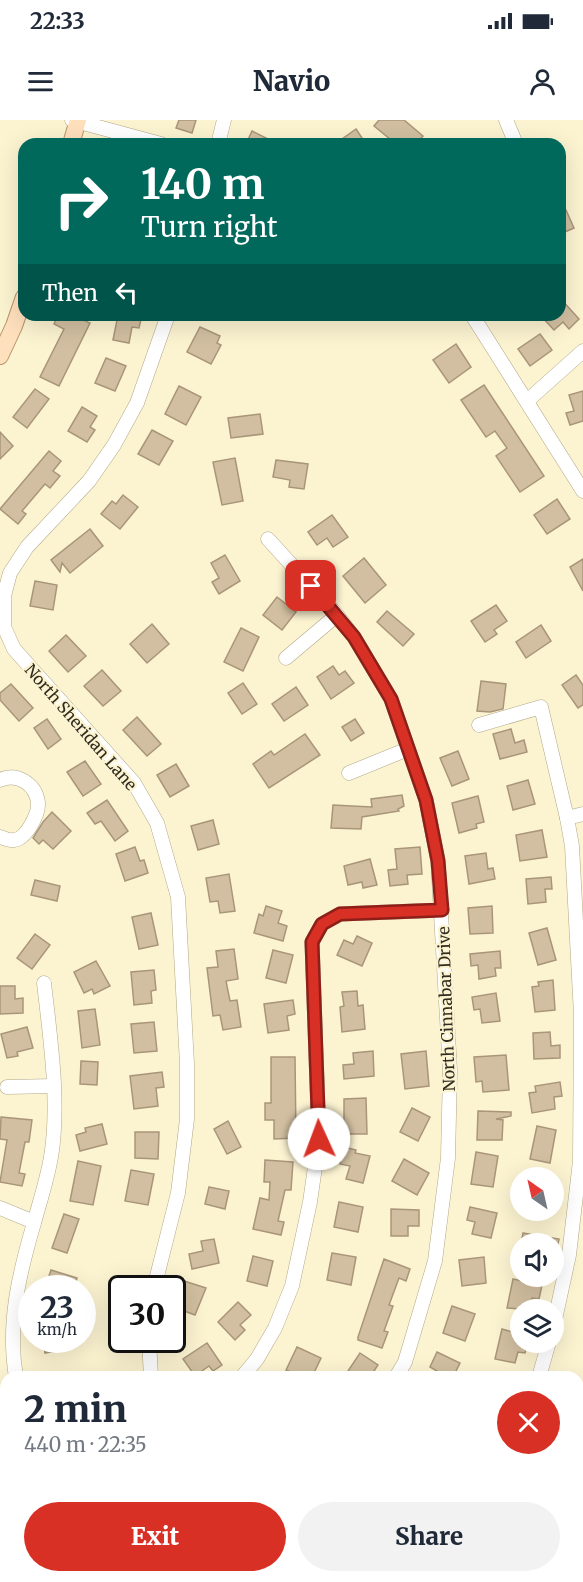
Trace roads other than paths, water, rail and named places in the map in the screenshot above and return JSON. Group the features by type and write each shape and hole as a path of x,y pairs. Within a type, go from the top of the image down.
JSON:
{"main road":[{"path":"72,138 75,120"},
{"path":"0,356 18,314"}],"street":[{"path":"75,120 140,138"},
{"path":"220,138 224,120"},
{"path":"506,120 514,138"},
{"name":"North Sheridan Lane","path":"157,1275 178,1193 187,1119 187,1064 178,897 157,824 134,783 89,731 25,664 14,649 4,627 4,596 10,573 27,547 89,481 114,445 137,403 166,321"},
{"path":"476,321 583,491"},
{"path":"527,401 583,351"},
{"name":"North Cinnabar Drive","path":"268,539 354,637 391,699 426,800 438,861 450,1071 448,1158 435,1262 405,1362 400,1371"},
{"path":"286,658 337,615"},
{"path":"479,725 541,707 567,818 572,856 582,1015 580,1161 569,1255 559,1299"},
{"path":"349,774 408,749"},
{"path":"0,780 13,776 24,781 35,793 38,807 34,818 21,837 12,841 0,837"},
{"path":"567,818 583,814"},
{"path":"247,1371 257,1359 275,1328 292,1286 310,1202 319,1139 312,942 322,924 340,914 442,910"},
{"path":"15,1371 6,1326 52,1154 52,1059 44,982"},
{"path":"7,1087 53,1086"},
{"path":"0,1208 34,1222"},
{"path":"150,1353 151,1371"},
{"path":"541,1371 546,1353"}]}
